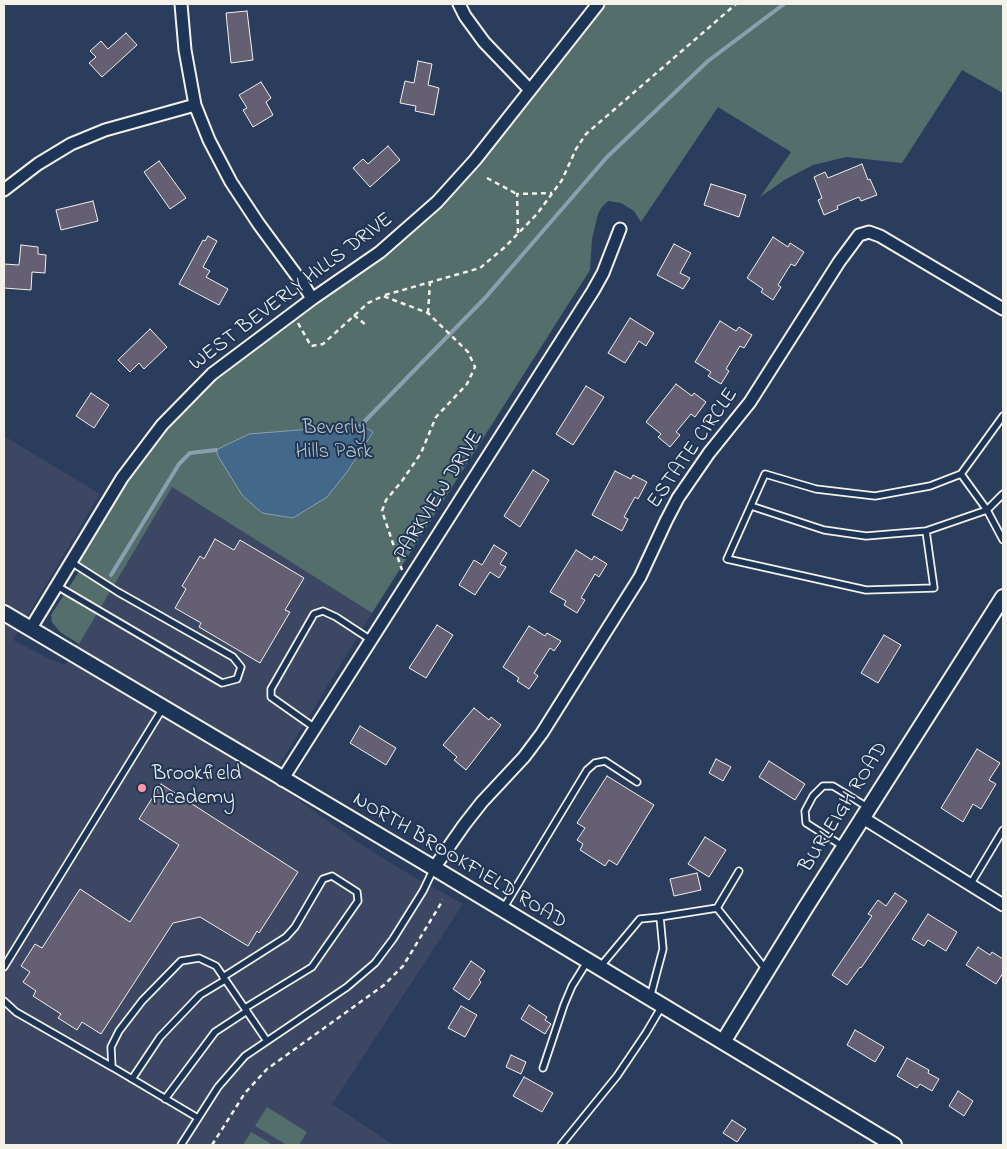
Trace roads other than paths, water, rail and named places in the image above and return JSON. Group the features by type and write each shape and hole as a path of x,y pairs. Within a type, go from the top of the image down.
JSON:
{"street":[{"path":"181,4 185,50 194,105 209,140 231,182 312,299"},
{"path":"459,4 465,16 484,42 530,90"},
{"name":"WEST BEVERLY HILLS DRIVE","path":"31,628 122,478 162,425 212,374 294,315 312,299 380,252 437,202 475,160 598,4"},
{"path":"4,190 38,164 70,144 105,130 194,105"},
{"name":"PARKVIEW DRIVE","path":"282,780 603,274 620,229"},
{"name":"ESTATE CIRCLE","path":"434,868 482,802 524,757 542,733 640,577 678,498 709,453 750,402 838,262 859,235 869,232 880,236 1003,309"},
{"name":"BURLEIGH ROAD","path":"723,1042 1003,597"},
{"name":"NORTH BROOKFIELD ROAD","path":"4,613 282,780 434,868 894,1145"},
{"path":"866,813 970,885 1003,905"}],"lane":[{"path":"926,531 934,588 866,590 727,559 765,474 816,489 874,496 930,486 961,474 1003,416"},
{"path":"961,474 988,510 1003,540"},
{"path":"750,506 824,530 866,536 926,531 988,510 1003,494"},
{"path":"57,586 222,683 237,679 241,667 233,657 118,592 71,562"},
{"path":"315,728 271,697 271,689 314,614 323,611 336,617 371,640"},
{"path":"4,967 163,708"},
{"path":"502,910 587,770 595,762 605,761 637,782"},
{"path":"844,847 806,823 805,810 813,796 822,786 833,786 866,813"},
{"path":"970,885 1003,830"},
{"path":"181,1145 218,1087 245,1056 347,987 375,963 393,939 418,899 434,868"},
{"path":"717,908 739,871"},
{"path":"132,1079 160,1037 200,996 286,936 295,927 323,879 332,876 357,892 358,901 312,967 246,1009 215,1032 166,1099"},
{"path":"717,908 767,971"},
{"path":"543,1068 572,986 640,919 717,908"},
{"path":"649,999 663,949 660,917"},
{"path":"112,1066 111,1047 119,1031 142,1000 182,961 199,958 216,966 267,1041"},
{"path":"4,1001 16,1012 112,1066 198,1118"},
{"path":"561,1145 617,1076 662,1006"}],"waterway":[{"path":"361,425 485,298 607,157 708,61 784,4"},
{"path":"111,575 179,464 190,453 216,450"}],"place":[{"name":"Brookfield Academy","path":"142,788"}],"park label":[{"name":"Beverly Hills Park","path":"334,442"}]}
